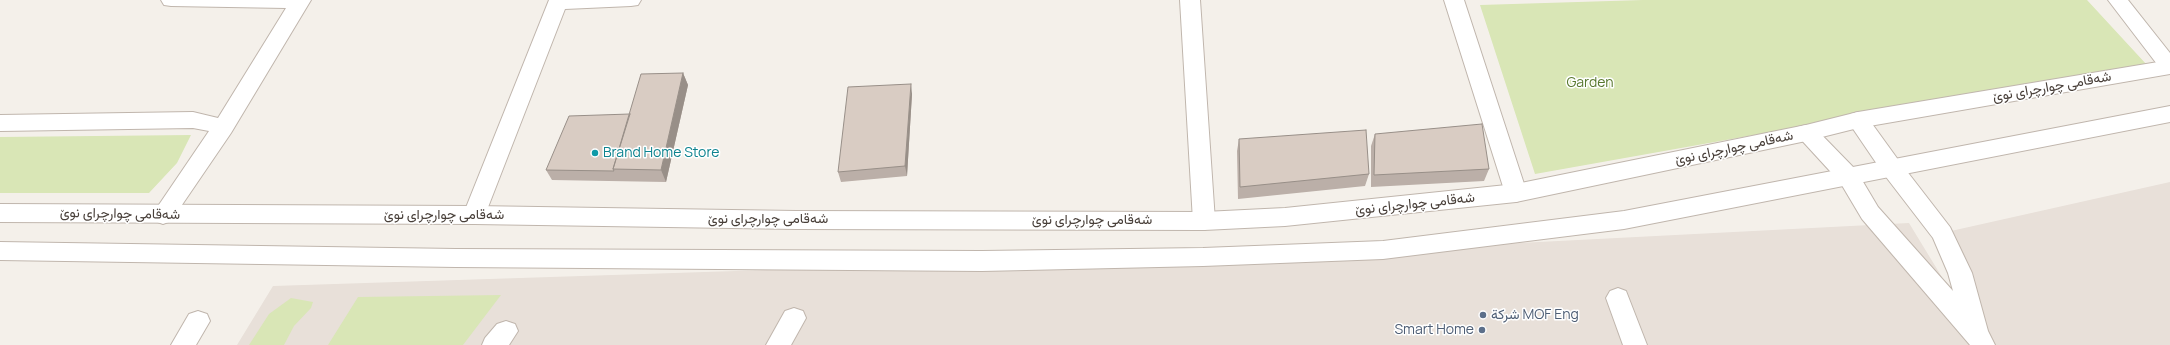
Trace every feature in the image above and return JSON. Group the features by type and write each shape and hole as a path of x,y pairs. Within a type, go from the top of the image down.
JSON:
{"street":[{"path":"171,0 300,1"},
{"path":"474,215 559,1 631,0"},
{"path":"1190,0 1204,221"},
{"path":"1454,0 1516,193"},
{"path":"2118,0 2170,67"},
{"path":"163,214 223,127 300,1"},
{"name":"شەقامی چوارچرای نوێ","path":"0,213 474,215 796,220 1204,221 1285,218 1516,193 1806,133 1858,120 2170,67"},
{"path":"0,251 456,258 982,261 1203,257 1383,250 1591,225 2170,114"},
{"path":"0,123 194,120 223,127"},
{"path":"1858,120 1891,167 1942,233 1960,273 1980,340"},
{"path":"1806,133 1848,176 1870,213 1980,340"},
{"path":"1618,298 1635,345"},
{"path":"778,345 794,318"},
{"path":"183,345 198,321"}],"shaded area":[{"path":"2170,182 2170,345 237,345 273,286 1383,250 1909,223 1976,333 1942,233"}],"green space":[{"name":"Garden","path":"1643,0 2087,0 2147,65 1535,174 1480,5"},
{"path":"191,135 177,163 149,193 0,193 0,137"},
{"path":"501,295 463,345 328,345 358,297"},
{"path":"291,298 313,302 311,308 294,326 284,345 249,345 269,314"}],"building":[{"path":"683,73 661,170 613,169 641,74"},
{"path":"911,84 905,166 838,172 848,87"},
{"name":"Brand Home Store","path":"630,114 613,169 614,171 546,170 569,116"},
{"path":"1482,124 1489,169 1374,175 1375,134"},
{"path":"1366,130 1369,174 1240,187 1239,139"}],"place":[{"name":"Brand Home Store","path":"595,153"},
{"name":"شركة MOF Eng","path":"1483,315"},
{"name":"Smart Home","path":"1482,330"}]}
